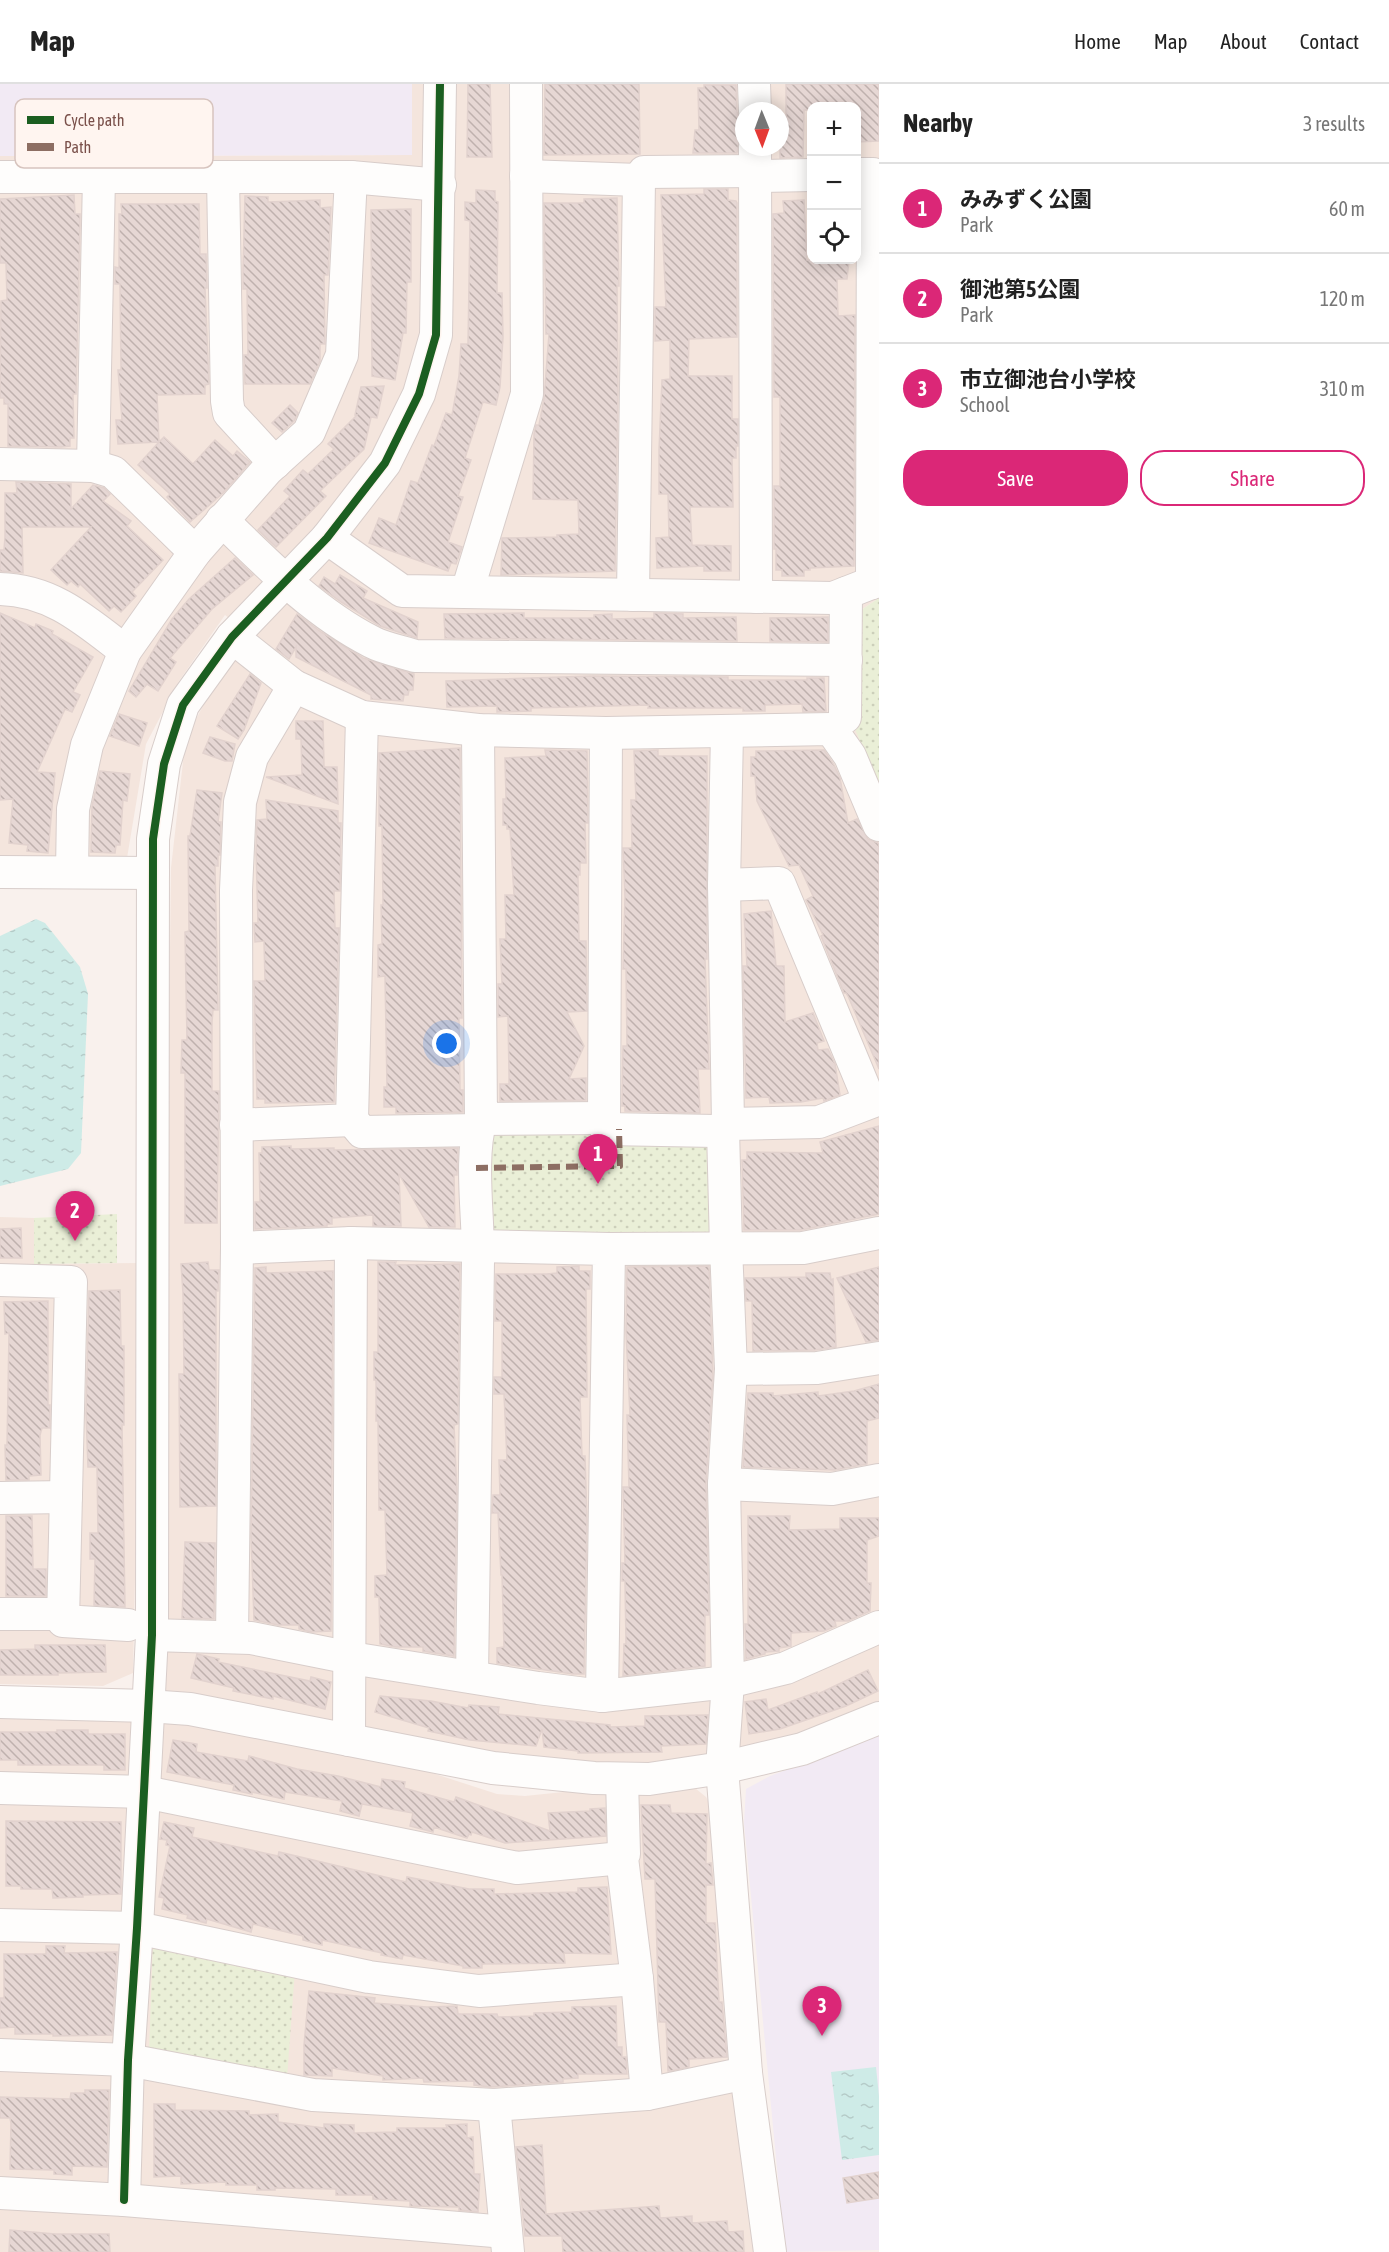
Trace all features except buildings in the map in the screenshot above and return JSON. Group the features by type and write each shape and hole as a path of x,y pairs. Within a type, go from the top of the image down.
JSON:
{"street":[{"path":"124,2200 128,2060 145,1792 148,1706 140,1630 153,839 164,764 183,705 232,637 327,538 385,463 419,394 436,335 440,84"},
{"path":"467,592 527,394 526,84"},
{"path":"754,84 755,102"},
{"path":"633,595 639,180 644,172 756,165 807,174"},
{"path":"756,165 756,597"},
{"path":"845,717 846,660 866,586 870,174"},
{"path":"526,176 639,180"},
{"path":"0,177 351,177 440,184"},
{"path":"93,466 99,177"},
{"path":"223,177 229,413 274,463"},
{"path":"72,872 73,809 87,745 125,651 195,552 274,463 309,432 342,355 351,177"},
{"path":"0,464 93,466 113,472 195,552"},
{"path":"222,520 286,580 336,620 374,643 416,656 846,660"},
{"path":"327,538 402,591 833,598 866,586"},
{"path":"0,589 45,596 79,616 125,651"},
{"path":"232,637 294,686 362,717 478,730 606,733 831,729 850,756 879,825"},
{"path":"232,1636 237,1248 236,890 240,802 252,757 294,686"},
{"path":"362,717 352,1120 362,1132 604,1118"},
{"path":"472,1677 478,1247 476,1168 480,1125 478,730"},
{"path":"727,732 724,885 726,1247 731,1369 724,1484 728,1683 722,1768 746,2073 770,2252"},
{"path":"606,733 604,1118 606,1129 716,1131 726,1126 819,1122 875,1101 779,883 724,885"},
{"path":"0,872 153,873"},
{"path":"236,1125 352,1120"},
{"path":"237,1248 351,1243 609,1249 803,1248 879,1233"},
{"path":"349,1740 351,1243"},
{"path":"602,1696 609,1249"},
{"path":"0,1280 71,1282 63,1621 140,1630 251,1638 351,1658 538,1689 602,1696 728,1683 786,1668 879,1628"},
{"path":"731,1369 818,1368 879,1358"},
{"path":"724,1484 832,1489 879,1480"},
{"path":"0,1498 66,1497"},
{"path":"0,1614 63,1614"},
{"path":"0,1702 190,1709 493,1768 622,1779 650,1779 722,1768 802,1749 879,1718"},
{"path":"622,1779 624,1854 622,1858 647,2094"},
{"path":"0,1788 145,1792 517,1868 622,1858"},
{"path":"0,1924 137,1928 369,1977 479,1991 636,1979"},
{"path":"0,2055 128,2060 313,2095 494,2105 647,2094 746,2073"},
{"path":"0,2193 124,2200 507,2242 494,2105"}],"shaded area":[{"path":"0,84 412,84 412,155 213,155 213,99 15,99 15,156 0,156"},
{"path":"412,84 879,84 879,598 855,614 879,785 879,1709 730,1755 596,1772 165,1695 161,1679 171,868 185,744 228,659 252,636 225,615 179,681 146,744 127,858 0,858 0,156 15,156 15,168 213,168 213,155 411,155"},
{"path":"0,1217 34,1218 34,1264 138,1263 133,1673 103,1686 0,1684"},
{"path":"0,1715 168,1717 429,1772 497,1794 525,1796 573,1791 695,1788 706,1797 718,1820 759,2252 0,2252"},
{"path":"879,1736 879,2250 785,2252 744,1823 746,1789 770,1776"}],"green space":[{"path":"879,598 879,785 854,727 855,614"},
{"path":"481,1128 716,1131 714,1240 479,1237"},
{"path":"117,1214 117,1263 34,1264 34,1218"},
{"path":"153,1939 295,1970 287,2078 149,2053"}],"water":[{"path":"36,919 45,923 80,967 88,994 81,1153 68,1169 0,1186 0,936"},
{"path":"876,2067 879,2096 879,2155 842,2160 831,2072"}],"marked path":[{"path":"476,1168 620,1166 619,1129"}],"cycle path":[{"path":"124,2200 128,2060 152,1635 153,839 164,764 183,705 232,637 327,538 385,463 419,394 436,335 440,84"}],"place":[{"name":"みみずく公園","path":"598,1184"},
{"name":"御池第5公園","path":"75,1241"},
{"name":"市立御池台小学校","path":"822,2036"}]}
